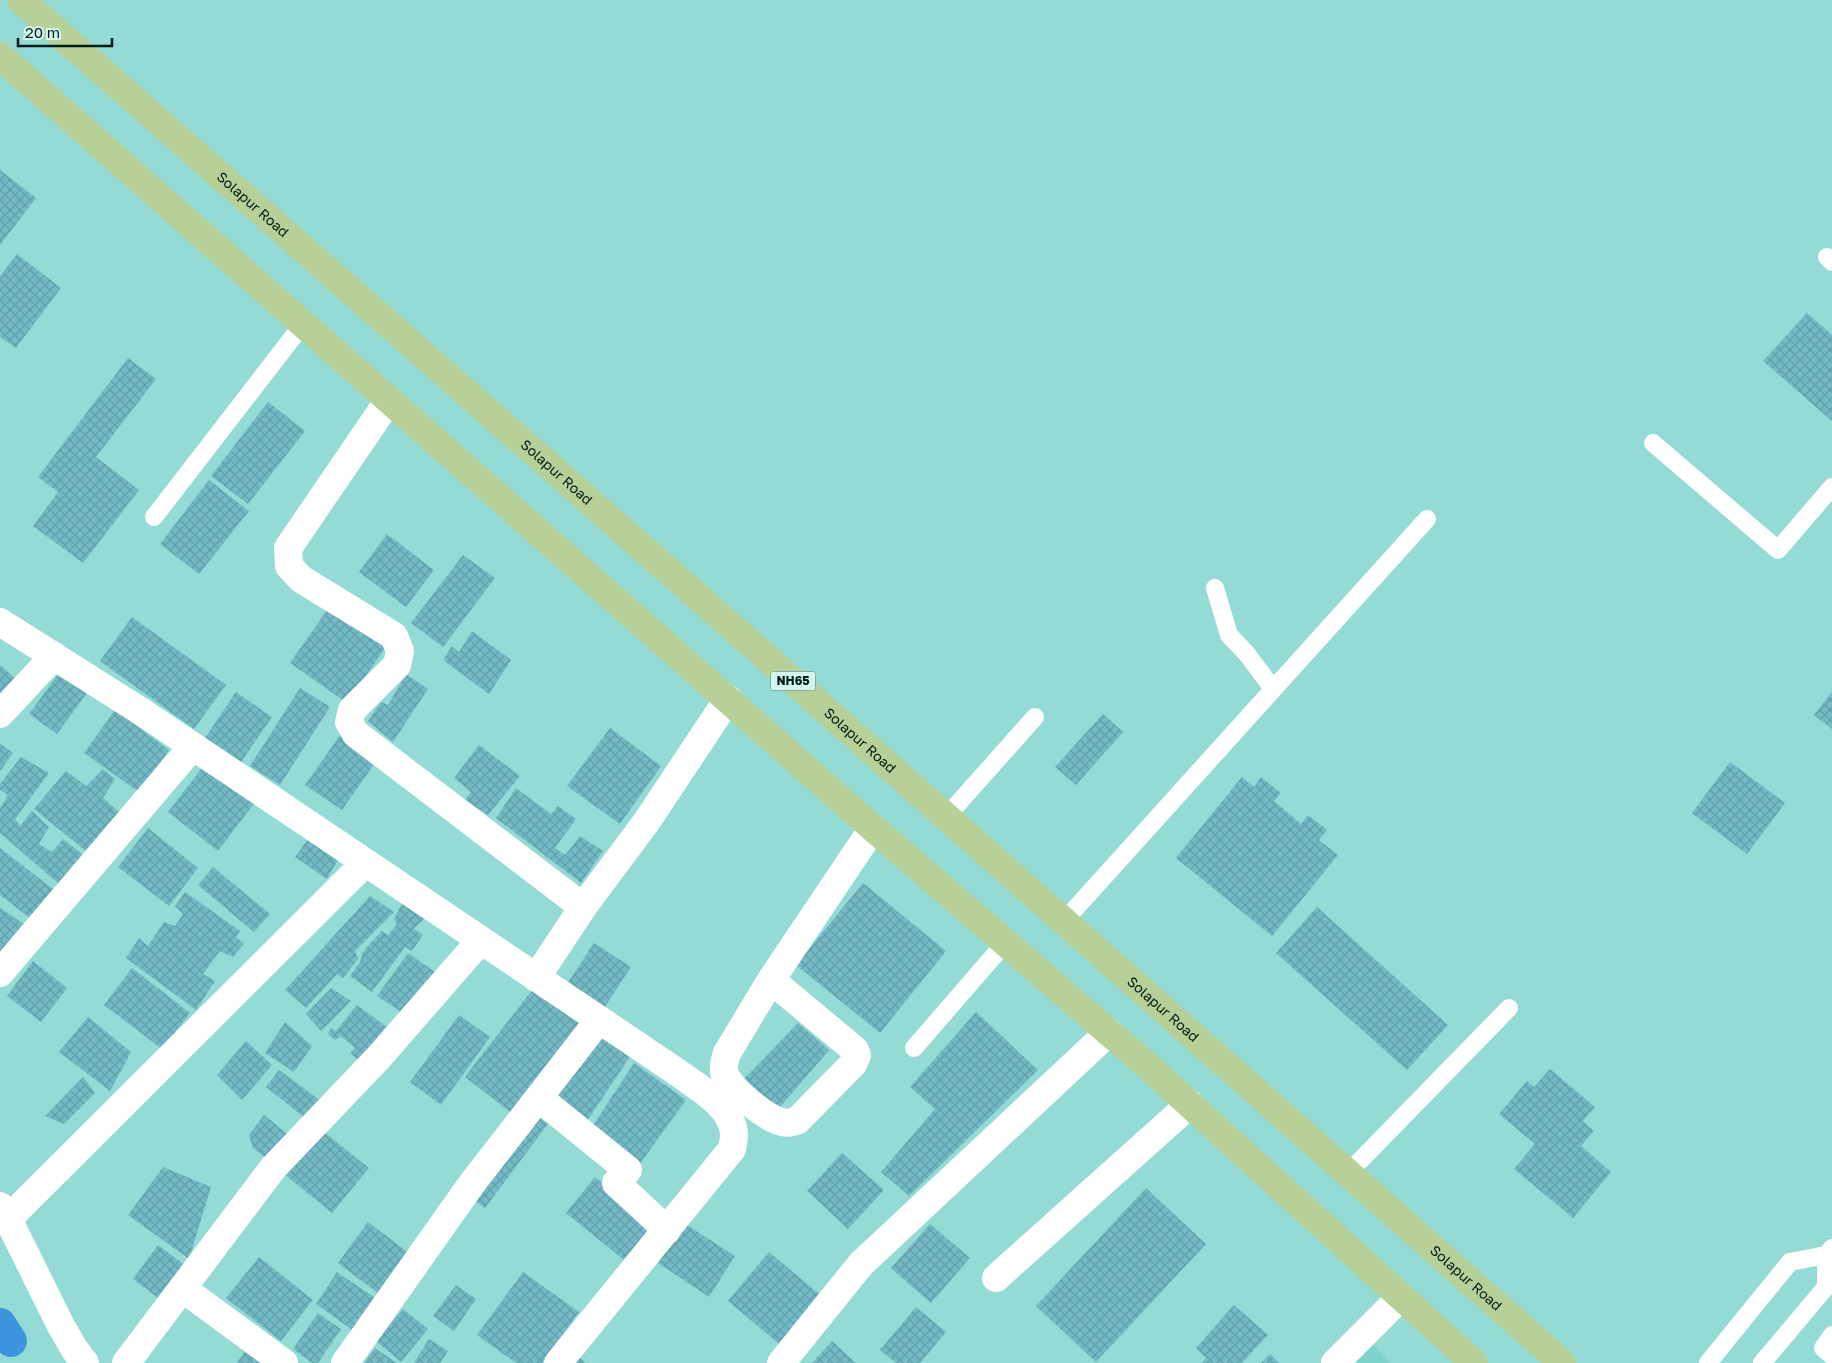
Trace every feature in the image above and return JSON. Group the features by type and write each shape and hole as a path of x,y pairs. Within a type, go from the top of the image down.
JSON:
{"highway":[{"name":"Solapur Road","path":"22,0 1562,1363"},
{"path":"0,56 1004,943 1109,1032 1474,1363"}],"street":[{"path":"389,400 288,548 289,566 301,579 394,636 400,651 397,665 352,710 349,722 356,734 583,907"},
{"path":"3,631 54,656 193,746 600,1020 710,1096 727,1113 734,1132 732,1149 558,1363"},
{"path":"0,714 54,656"},
{"path":"536,978 583,907 647,821 728,699"},
{"path":"0,973 193,746"},
{"path":"770,980 855,1050 857,1055 853,1064 797,1120 789,1123 776,1120 744,1099 729,1082 724,1072 727,1053 770,980 874,828"},
{"path":"85,1363 61,1326 4,1213 365,863"},
{"path":"126,1363 273,1168 379,1057 480,941"},
{"path":"344,1363 473,1182 600,1020"},
{"path":"781,1363 861,1264 1109,1032"},
{"path":"539,1098 628,1170 616,1184 667,1230"},
{"path":"996,1278 1190,1104"},
{"path":"182,1288 284,1363"},
{"path":"1335,1363 1401,1297"}],"lane":[{"path":"154,517 303,324"},
{"path":"1654,443 1778,550 1832,487"},
{"path":"1064,921 1427,519"},
{"path":"1215,588 1228,635 1247,654 1273,689"},
{"path":"946,818 1035,717"},
{"path":"914,1048 1004,943"},
{"path":"1348,1173 1509,1008"},
{"path":"1708,1363 1790,1262 1829,1252 1826,1286 1762,1363"},
{"path":"1832,1335 1823,1348 1832,1356"}],"shaded area":[{"path":"1371,1343 1390,1363 1351,1363"}],"building":[{"path":"0,170 36,198 0,245"},
{"path":"17,254 61,288 16,348 0,337 0,276"},
{"path":"1807,313 1832,335 1832,421 1763,361"},
{"path":"128,358 156,379 96,457 139,490 83,563 33,526 58,492 38,477"},
{"path":"268,402 305,431 248,504 211,476"},
{"path":"209,480 249,511 199,574 160,544"},
{"path":"387,534 434,570 406,607 359,572"},
{"path":"463,555 495,578 443,647 411,623"},
{"path":"330,606 387,645 347,703 290,663"},
{"path":"132,617 226,685 194,729 100,661"},
{"path":"472,631 511,660 489,694 443,660 452,646 459,652"},
{"path":"0,665 17,680 0,701"},
{"path":"59,673 87,693 57,734 29,714"},
{"path":"406,674 428,689 393,742 368,721 381,702 388,705"},
{"path":"300,688 330,707 280,785 250,766"},
{"path":"236,692 272,717 239,765 203,741"},
{"path":"1832,692 1832,729 1814,715"},
{"path":"115,710 169,750 139,792 84,753"},
{"path":"1103,714 1123,732 1076,785 1055,767"},
{"path":"610,728 661,766 620,824 567,786"},
{"path":"343,731 379,757 342,810 305,785"},
{"path":"0,743 13,753 0,771"},
{"path":"479,745 520,776 488,815 465,800 471,792 454,778"},
{"path":"21,757 49,773 15,819 20,826 32,811 49,827 39,844 52,852 63,839 88,859 66,890 0,833 0,808 8,795 0,790 0,784"},
{"path":"1730,762 1785,803 1747,854 1692,813"},
{"path":"205,764 256,801 218,851 168,812"},
{"path":"103,769 115,779 103,798 119,812 87,852 34,809 66,771 86,786"},
{"path":"1242,777 1254,787 1261,777 1281,793 1274,801 1301,824 1308,815 1327,830 1319,840 1338,855 1272,936 1176,858"},
{"path":"516,788 551,814 558,806 576,819 555,848 565,855 580,836 603,851 581,883 496,818"},
{"path":"148,828 198,868 169,906 118,867"},
{"path":"309,838 340,856 327,879 295,857"},
{"path":"0,848 62,896 39,925 0,895"},
{"path":"213,867 270,914 254,932 198,885"},
{"path":"863,883 946,951 880,1033 796,965"},
{"path":"185,892 240,931 236,937 244,944 233,957 220,951 203,974 215,981 196,1010 126,958 139,938 148,946 164,922 175,926 183,914 175,906"},
{"path":"370,896 394,912 355,951 358,959 343,978 337,974 306,1008 285,990"},
{"path":"403,902 426,917 414,929 423,935 412,951 405,947 372,992 350,976 360,962 362,954 367,947 382,931 388,935 397,924 394,919"},
{"path":"1317,907 1448,1025 1407,1070 1276,953"},
{"path":"0,908 33,930 0,953"},
{"path":"594,943 631,967 604,1008 567,984"},
{"path":"408,953 435,972 404,1014 377,996"},
{"path":"33,961 67,988 41,1022 7,996"},
{"path":"132,968 190,1013 162,1049 104,1005"},
{"path":"539,981 592,1022 518,1118 465,1077"},
{"path":"331,988 351,1001 321,1031 306,1014"},
{"path":"357,1005 388,1028 359,1061 350,1053 355,1048 341,1036 335,1040 328,1034 331,1028 336,1031"},
{"path":"976,1012 1038,1070 909,1196 881,1172 935,1109 910,1087"},
{"path":"459,1015 490,1037 441,1105 410,1082"},
{"path":"88,1017 131,1052 110,1091 59,1052"},
{"path":"285,1022 312,1046 294,1072 265,1053"},
{"path":"798,1023 829,1050 775,1113 740,1083"},
{"path":"596,1033 631,1055 587,1121 553,1098"},
{"path":"246,1041 272,1065 242,1100 217,1075"},
{"path":"634,1063 686,1100 639,1165 590,1130"},
{"path":"1550,1069 1595,1107 1583,1121 1594,1131 1581,1146 1611,1172 1573,1218 1514,1169 1535,1144 1499,1114 1527,1081 1534,1087"},
{"path":"279,1070 321,1101 305,1118 266,1087"},
{"path":"83,1077 95,1093 64,1124 45,1116"},
{"path":"531,1112 548,1124 485,1208 467,1195"},
{"path":"264,1115 290,1136 267,1159 253,1148 249,1135"},
{"path":"319,1128 369,1168 332,1213 283,1173"},
{"path":"842,1153 884,1190 848,1229 807,1191"},
{"path":"163,1167 211,1187 189,1259 128,1215"},
{"path":"595,1177 653,1224 624,1260 566,1213"},
{"path":"1146,1188 1206,1244 1096,1362 1036,1306"},
{"path":"368,1222 409,1253 379,1294 338,1263"},
{"path":"684,1223 735,1256 709,1297 658,1263"},
{"path":"930,1224 970,1258 931,1303 891,1268"},
{"path":"158,1245 186,1266 161,1300 133,1279"},
{"path":"769,1252 825,1299 784,1348 728,1301"},
{"path":"259,1257 313,1300 281,1341 226,1298"},
{"path":"337,1272 378,1300 355,1332 316,1304"},
{"path":"523,1272 579,1312 542,1363 516,1363 477,1335"},
{"path":"456,1285 476,1299 454,1331 433,1316"},
{"path":"1234,1305 1268,1335 1242,1363 1202,1363 1206,1358 1196,1348"},
{"path":"916,1307 946,1332 920,1363 896,1363 880,1350"},
{"path":"403,1309 428,1329 401,1362 376,1341"},
{"path":"318,1313 341,1329 318,1363 312,1363 293,1349"},
{"path":"429,1339 448,1351 440,1363 414,1363"},
{"path":"832,1341 856,1363 812,1363"},
{"path":"248,1346 271,1363 237,1363"},
{"path":"375,1348 397,1363 364,1363"},
{"path":"571,1350 586,1363 559,1363"},
{"path":"1270,1354 1279,1363 1261,1363"}],"waterway":[{"path":"0,1324 11,1341"}]}
